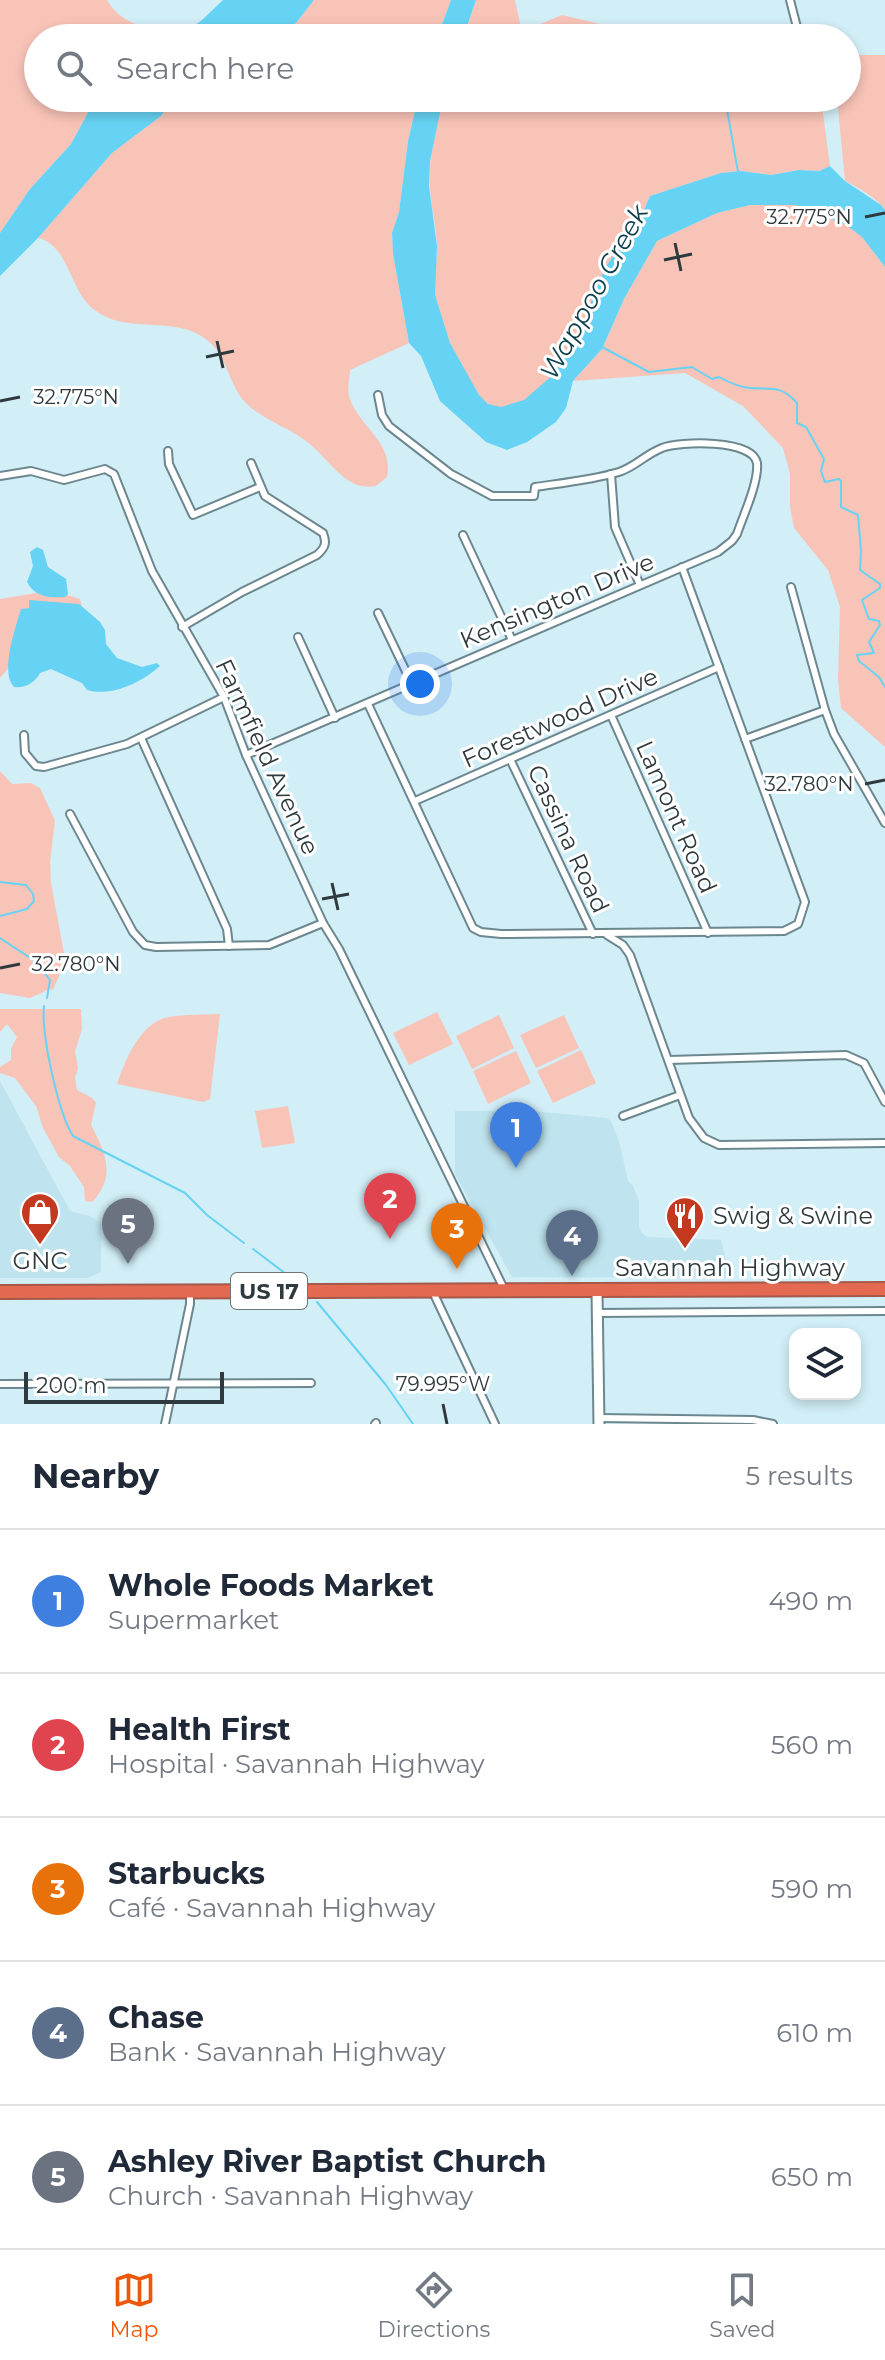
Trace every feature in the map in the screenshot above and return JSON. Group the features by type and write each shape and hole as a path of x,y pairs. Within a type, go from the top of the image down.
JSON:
{"highway":[{"name":"Savannah Highway","path":"0,1292 885,1289"}],"main road":[{"path":"597,1291 599,1421"}],"street":[{"path":"790,0 796,24"},
{"path":"378,395 382,415 389,426 451,474 482,492 509,497 534,496 535,487 611,474 615,527 640,585"},
{"name":"Kensington Drive","path":"246,755 718,552 737,534 756,477 757,463 754,455 734,445 675,445 663,447 632,467 611,474"},
{"path":"168,451 169,464 193,515 260,487"},
{"path":"182,627 324,549 323,533 265,496 251,463"},
{"name":"Farmfield Avenue","path":"0,476 31,471 64,480 109,470 114,474 152,571 224,697 246,755 323,923 339,949 505,1291"},
{"path":"463,535 512,640"},
{"path":"368,704 473,928 501,934 784,931 798,924 805,902 682,567"},
{"path":"791,587 825,710 847,760 885,823"},
{"path":"378,613 412,684"},
{"path":"298,637 335,718"},
{"name":"Forestwood Drive","path":"415,801 719,667"},
{"path":"24,735 25,753 36,766 44,767 141,738 224,697"},
{"path":"745,739 825,710"},
{"name":"Lamont Road","path":"611,715 708,933"},
{"path":"141,738 227,929 229,946"},
{"name":"Cassina Road","path":"510,759 593,934"},
{"path":"70,814 137,938 145,945 279,943 323,923"},
{"path":"604,934 623,945 630,955 680,1095 694,1127 704,1138 719,1145 885,1143"},
{"path":"669,1060 846,1055 864,1063 885,1102"},
{"path":"623,1116 680,1095"},
{"path":"165,1424 190,1292"},
{"path":"433,1292 495,1424"},
{"path":"597,1313 885,1311"},
{"path":"0,1384 311,1383"},
{"path":"599,1421 753,1420 773,1424"}],"shaded area":[{"path":"0,0 107,0 122,17 136,24 24,24 24,112 88,112 71,144 30,189 0,233"},
{"path":"314,0 451,0 442,24 296,23"},
{"path":"476,0 515,0 520,24 468,24"},
{"path":"562,15 600,24 540,24"},
{"path":"861,55 885,55 885,210 872,197 845,181 838,112 861,112"},
{"path":"164,112 415,112 399,212 392,233 409,343 350,370 348,387 354,407 380,444 388,464 387,477 376,486 362,486 350,481 306,441 251,408 239,395 219,354 207,340 179,328 134,324 105,317 92,308 78,290 56,249 38,238 112,153"},
{"path":"440,112 823,112 830,166 819,171 799,170 771,175 741,171 721,173 650,196 562,363 535,394 519,404 500,407 485,402 478,394 459,361 437,308 434,285 437,240 430,177"},
{"path":"750,205 796,205 846,224 862,237 885,267 885,747 841,708 838,680 840,607 828,570 794,528 790,507 790,474 783,448 743,406 685,373 573,381 602,349 624,299 657,241 717,213"},
{"path":"36,593 61,593 80,599 84,617 16,659 0,678 0,599"},
{"path":"0,771 12,784 31,783 40,788 55,821 51,883 64,953 53,990 30,998 0,993"},
{"path":"0,1009 81,1009 82,1029 75,1051 78,1068 75,1078 77,1090 96,1103 91,1125 106,1164 104,1183 92,1202 85,1201 84,1187 70,1166 59,1157 43,1128 36,1106 15,1078 0,1073 0,1067 11,1060 11,1049 17,1037 7,1024 0,1032"},
{"path":"437,1012 453,1044 409,1065 393,1033"},
{"path":"220,1014 210,1099 203,1102 117,1084 135,1044 150,1026 169,1017"},
{"path":"499,1015 514,1048 472,1069 456,1036"},
{"path":"564,1015 579,1048 536,1068 520,1035"},
{"path":"581,1050 596,1083 553,1103 537,1071"},
{"path":"516,1051 531,1083 488,1104 473,1071"},
{"path":"0,1081 70,1211 90,1216 101,1223 101,1272 88,1278 0,1278"},
{"path":"288,1106 295,1143 262,1148 255,1111"},
{"path":"455,1111 532,1111 607,1118 619,1141 628,1181 639,1201 641,1232 647,1237 721,1240 730,1278 512,1277 455,1174"}],"water":[{"path":"223,0 314,0 295,24 196,24"},
{"path":"451,0 476,0 468,24 442,24"},
{"path":"88,112 164,112 112,153 38,238 0,276 0,233 30,189 71,144"},
{"path":"415,112 440,112 430,161 429,186 437,246 435,295 450,343 479,395 488,404 501,407 524,400 554,374 576,339 605,268 642,214 650,196 721,173 741,171 771,175 799,170 819,171 830,166 885,210 885,267 862,237 846,225 796,205 750,205 717,213 657,241 624,299 602,349 573,381 566,408 556,422 527,442 507,450 486,442 440,401 421,356 409,343 392,233 399,212"},
{"path":"37,547 43,550 48,567 66,579 68,594 65,597 43,596 27,582 33,566 30,552"},
{"path":"29,600 79,604 100,622 105,630 106,644 117,658 142,667 157,663 160,666 135,683 106,692 87,690 82,683 51,669 40,673 29,684 14,687 8,661 21,609 29,608"}],"waterway":[{"path":"727,112 738,172"},
{"path":"602,347 649,372 692,367 712,379 719,377 742,387 780,390 797,403 797,423 806,427 824,459 821,471 825,482 839,479 841,507 858,515 860,570 880,584 880,588 862,600 869,619 879,621 880,625 869,642 874,653 857,655 859,661 879,677 885,687"},
{"path":"0,882 26,885 34,901 27,909 0,916"},
{"path":"0,938 35,961 50,980 47,998"},
{"path":"44,1006 45,1035 52,1072 73,1136 185,1193 207,1215 244,1243"},
{"path":"253,1249 302,1286"},
{"path":"317,1302 386,1385 413,1424"}],"place":[{"name":"Whole Foods Market","path":"516,1168"},
{"name":"Health First","path":"390,1239"},
{"name":"GNC","path":"40,1246"},
{"name":"Swig & Swine","path":"685,1250"},
{"name":"Ashley River Baptist Church","path":"128,1264"},
{"name":"Starbucks","path":"457,1269"},
{"name":"Chase","path":"572,1276"}],"water label":[{"name":"Wappoo Creek","path":"594,292"}]}
